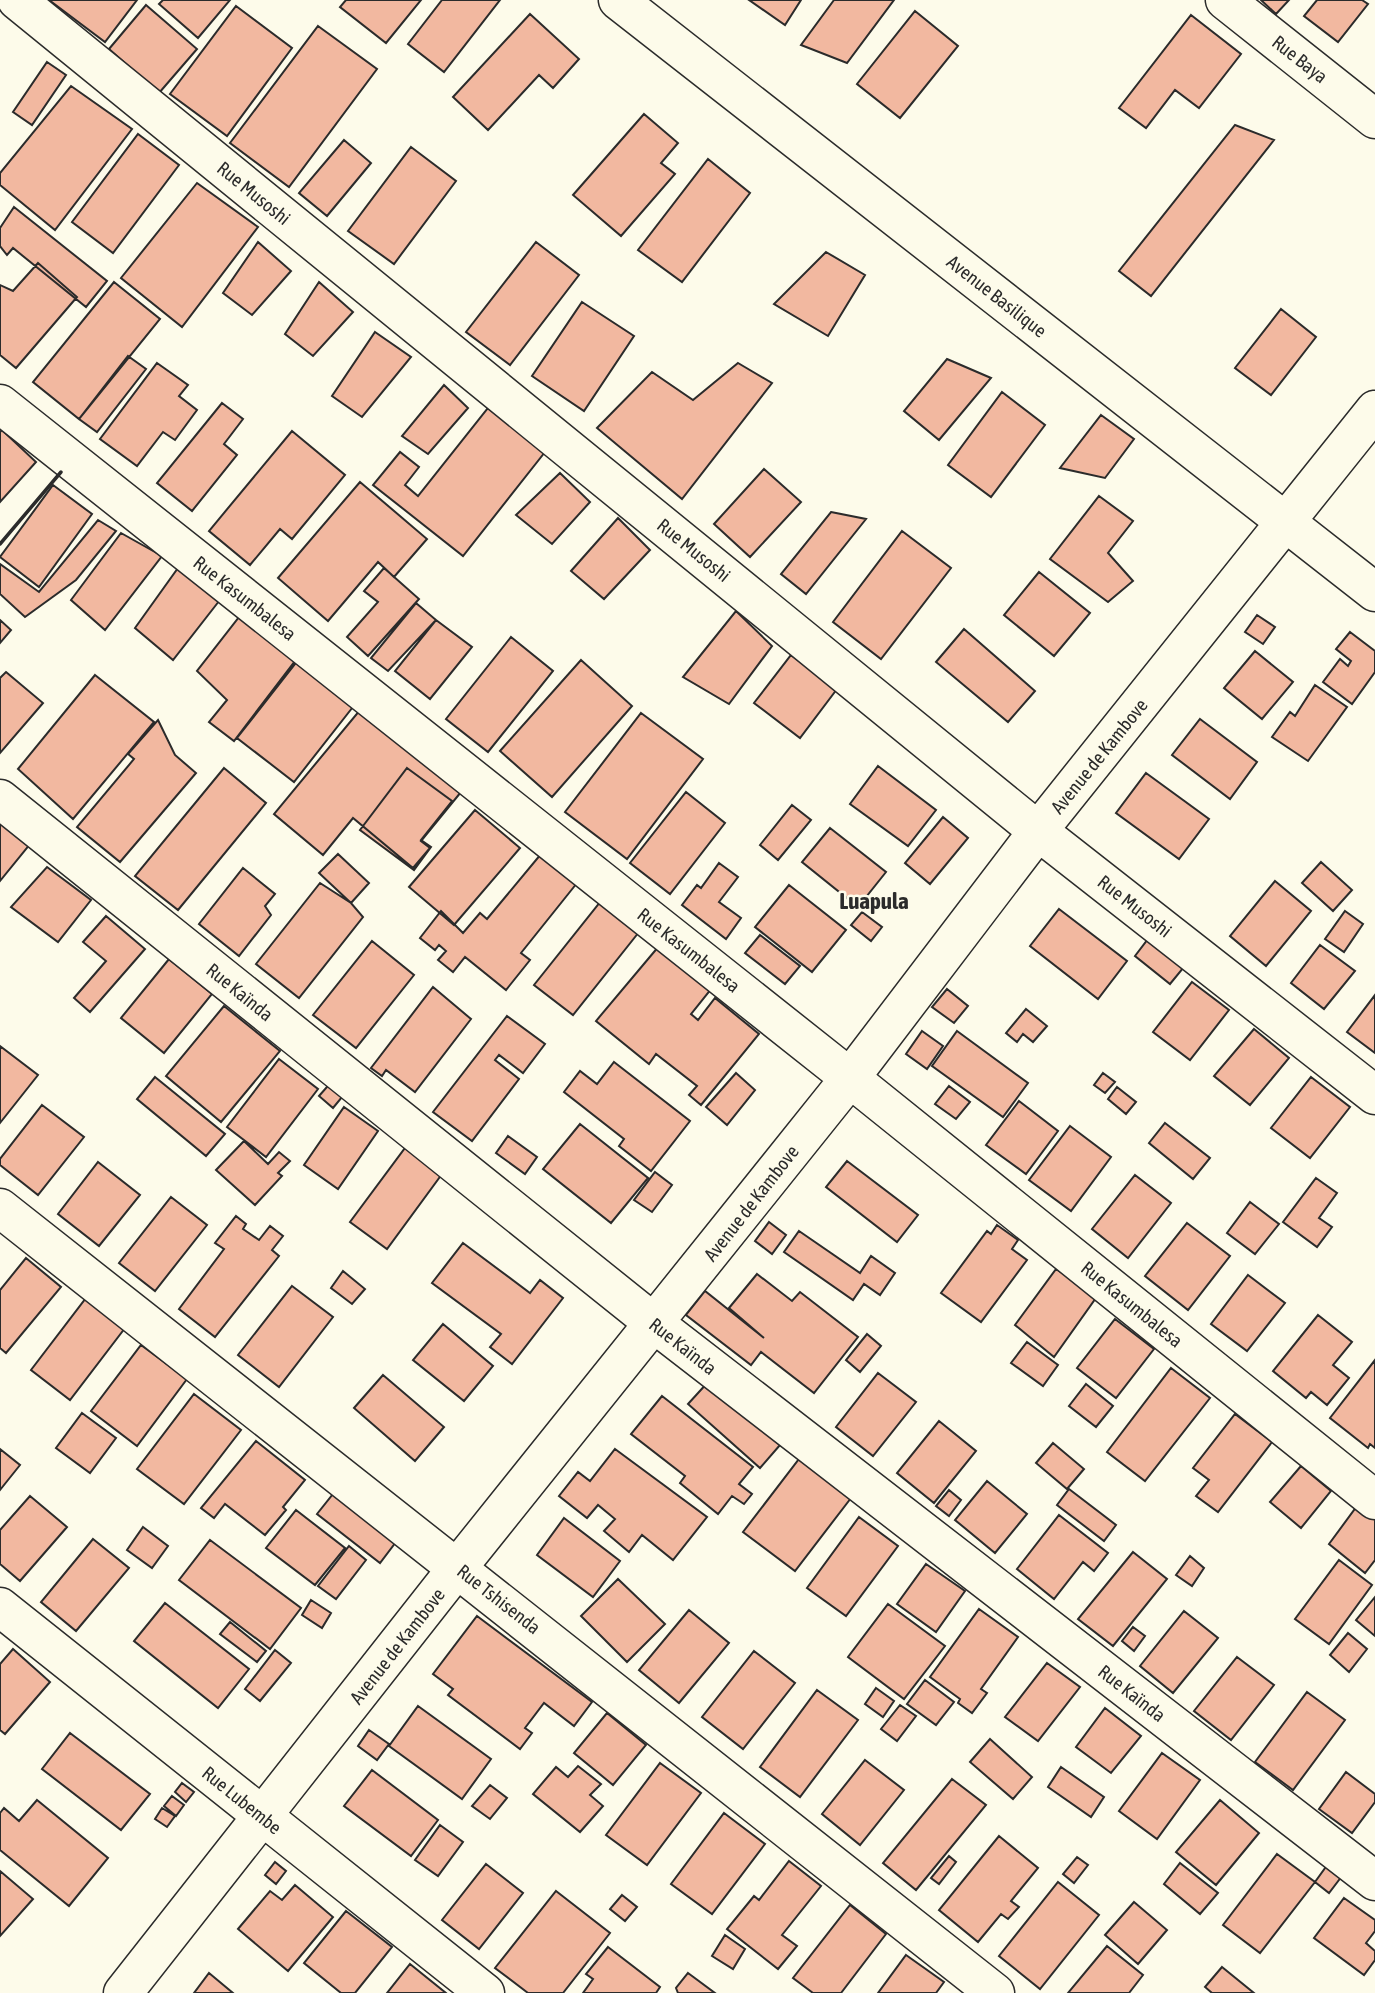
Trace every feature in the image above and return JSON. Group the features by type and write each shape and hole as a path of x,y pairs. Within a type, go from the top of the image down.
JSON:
{"street":[{"name":"Rue Musoshi","path":"17,0 1038,831 1375,1095"},
{"name":"Avenue Basilique","path":"618,0 1375,592"},
{"name":"Rue Baya","path":"1225,0 1375,119"},
{"name":"Rue Kasumbalesa","path":"0,404 850,1078 1375,1500"},
{"name":"Avenue de Kambove","path":"124,1993 458,1567 850,1078 1038,831 1288,523 1375,410"},
{"name":"Rue Kaïnda","path":"0,799 655,1324 1375,1881"},
{"name":"Rue Tshisenda","path":"0,1208 995,1993"},
{"name":"Rue Lubembe","path":"0,1606 485,1993"}],"building":[{"path":"49,0 137,0 105,42"},
{"path":"163,0 230,0 198,38 159,4"},
{"path":"346,0 421,0 386,43 340,7"},
{"path":"442,0 500,0 444,72 408,44"},
{"path":"749,0 801,0 785,25"},
{"path":"834,0 894,0 847,63 801,45"},
{"path":"1261,0 1289,0 1276,14"},
{"path":"1317,0 1362,0 1368,4 1338,42 1304,16"},
{"path":"146,5 197,49 159,93 109,49"},
{"path":"236,6 292,48 227,136 170,94"},
{"path":"915,11 958,46 900,118 857,84"},
{"path":"530,14 579,59 553,88 539,75 488,130 453,97"},
{"path":"1191,15 1241,54 1199,108 1175,90 1146,128 1119,108"},
{"path":"318,26 377,69 289,187 230,143"},
{"path":"47,62 66,75 32,125 13,112"},
{"path":"71,86 132,129 55,230 0,185 0,173"},
{"path":"644,114 678,143 661,163 675,174 621,236 573,195"},
{"path":"1235,125 1274,140 1151,296 1119,271"},
{"path":"138,134 179,165 113,253 72,222"},
{"path":"344,140 371,163 327,216 299,193"},
{"path":"411,147 456,181 394,264 348,231"},
{"path":"708,159 750,193 682,282 638,250"},
{"path":"197,183 258,227 182,327 121,278"},
{"path":"14,207 107,281 86,307 13,248 7,255 0,246 0,228"},
{"path":"258,242 291,271 252,315 223,293"},
{"path":"536,242 579,275 510,365 466,332"},
{"path":"826,252 865,275 828,336 774,304"},
{"path":"38,263 77,297 16,368 0,355 0,285 13,291"},
{"path":"114,282 160,319 79,419 33,382"},
{"path":"319,282 353,312 313,356 285,334"},
{"path":"582,302 634,336 584,411 532,376"},
{"path":"1281,309 1316,337 1271,395 1235,368"},
{"path":"375,332 411,357 362,417 332,396"},
{"path":"128,356 146,369 97,432 79,419"},
{"path":"947,359 991,378 939,440 904,411"},
{"path":"157,363 188,385 179,396 197,410 175,440 163,432 137,466 100,439"},
{"path":"738,363 772,383 682,499 597,428 652,372 693,400"},
{"path":"444,385 468,408 428,454 402,436"},
{"path":"1002,392 1045,425 991,497 948,465"},
{"path":"222,403 243,419 224,444 237,455 192,511 157,483"},
{"path":"488,408 545,452 463,556 373,485 400,452 419,467 405,485 418,496"},
{"path":"1101,415 1134,439 1105,478 1060,468"},
{"path":"2,430 36,462 0,502 0,432"},
{"path":"292,431 345,475 292,539 280,529 250,565 209,531"},
{"path":"764,469 801,502 750,557 714,524"},
{"path":"560,473 590,502 552,544 516,515"},
{"path":"360,482 427,539 394,577 378,562 328,621 278,578"},
{"path":"53,485 92,514 39,587 0,557"},
{"path":"1099,496 1133,521 1108,553 1133,581 1108,602 1050,559"},
{"path":"831,512 866,519 806,594 781,574"},
{"path":"618,518 650,550 604,599 571,571"},
{"path":"98,520 116,531 76,580 25,617 0,594 0,564 39,592"},
{"path":"902,531 951,568 881,659 833,622"},
{"path":"121,533 162,556 105,630 71,600"},
{"path":"183,561 223,596 173,660 135,628"},
{"path":"384,568 419,599 368,656 347,637 378,602 364,591"},
{"path":"1039,572 1090,613 1054,656 1004,615"},
{"path":"416,603 436,620 388,671 371,658"},
{"path":"736,611 772,646 729,704 683,677"},
{"path":"243,612 298,657 234,741 209,722 227,700 197,671"},
{"path":"1257,615 1275,627 1263,644 1245,632"},
{"path":"0,620 11,630 0,643"},
{"path":"436,620 472,647 430,699 395,671"},
{"path":"964,629 1035,691 1008,722 936,662"},
{"path":"1350,632 1375,651 1375,672 1352,704 1323,682 1340,659 1348,666 1351,661 1336,649"},
{"path":"511,637 553,671 488,752 446,719"},
{"path":"1255,651 1293,682 1262,719 1224,688"},
{"path":"791,655 837,689 800,738 754,703"},
{"path":"299,659 356,703 294,782 237,738"},
{"path":"581,660 632,706 552,797 500,751"},
{"path":"6,672 43,703 0,753 0,678"},
{"path":"95,675 154,722 73,819 18,769"},
{"path":"1315,685 1347,707 1308,761 1272,737 1290,712 1295,716"},
{"path":"365,704 461,792 421,841 430,848 413,868 353,818 323,855 274,814"},
{"path":"641,713 703,759 627,859 565,812"},
{"path":"1200,719 1257,762 1230,799 1172,755"},
{"path":"158,720 175,755 196,773 120,862 77,827 134,759 128,754"},
{"path":"878,766 936,810 908,846 850,804"},
{"path":"224,768 266,803 178,910 135,876"},
{"path":"407,768 452,801 421,840 431,847 414,870 360,830"},
{"path":"1146,773 1209,819 1179,859 1116,813"},
{"path":"686,792 725,823 670,894 630,863"},
{"path":"792,805 811,820 778,860 760,845"},
{"path":"475,810 520,848 454,925 409,887"},
{"path":"943,817 968,838 930,884 905,863"},
{"path":"0,818 31,843 0,881"},
{"path":"830,828 886,872 858,907 802,862"},
{"path":"338,854 369,883 351,903 319,873"},
{"path":"541,854 577,883 521,953 530,960 506,990 465,957 453,972 438,960 446,951 439,945 435,950 420,938 441,911 463,933 480,913 487,919"},
{"path":"1321,862 1352,890 1333,911 1302,883"},
{"path":"719,863 738,877 719,902 741,918 726,939 682,905 697,885 701,888"},
{"path":"47,867 91,900 58,942 11,907"},
{"path":"243,868 275,894 265,906 271,915 239,956 199,924"},
{"path":"1275,881 1311,911 1266,966 1230,936"},
{"path":"320,883 351,903 363,917 299,998 256,964"},
{"path":"789,885 846,930 812,972 755,927"},
{"path":"601,901 639,932 573,1015 534,985"},
{"path":"1059,909 1127,961 1098,999 1030,946"},
{"path":"1345,911 1363,924 1344,952 1325,939"},
{"path":"862,912 882,927 871,941 851,925"},
{"path":"106,916 145,949 90,1012 74,998 106,961 83,942"},
{"path":"760,935 800,966 785,984 745,953"},
{"path":"1148,939 1184,967 1170,984 1135,956"},
{"path":"372,941 414,975 356,1048 313,1015"},
{"path":"1320,945 1355,971 1324,1009 1291,983"},
{"path":"659,946 712,988 691,1014 698,1020 715,998 759,1034 701,1105 689,1095 697,1086 656,1054 649,1064 596,1021"},
{"path":"169,959 212,994 164,1053 121,1018"},
{"path":"1192,982 1229,1010 1190,1060 1153,1032"},
{"path":"433,987 471,1019 415,1092 386,1070 382,1076 371,1068"},
{"path":"947,989 968,1006 954,1023 932,1007"},
{"path":"1375,995 1375,1053 1347,1032"},
{"path":"224,1006 280,1051 221,1122 166,1076"},
{"path":"1026,1009 1047,1026 1033,1042 1023,1034 1017,1042 1006,1033"},
{"path":"507,1016 545,1044 523,1073 499,1055 495,1060 519,1079 472,1141 433,1112"},
{"path":"1254,1029 1289,1058 1250,1105 1214,1076"},
{"path":"922,1031 943,1046 927,1069 906,1054"},
{"path":"957,1031 1028,1083 1003,1117 932,1066"},
{"path":"0,1046 38,1075 0,1123"},
{"path":"279,1059 318,1089 266,1157 227,1127"},
{"path":"614,1062 690,1121 651,1171 619,1146 624,1139 564,1092 580,1071 597,1084"},
{"path":"736,1073 755,1090 727,1125 706,1107"},
{"path":"1103,1073 1115,1082 1105,1093 1094,1085"},
{"path":"155,1077 225,1134 206,1156 137,1099"},
{"path":"1311,1077 1350,1107 1310,1158 1271,1128"},
{"path":"333,1080 347,1091 333,1108 319,1096"},
{"path":"949,1086 970,1102 956,1119 935,1104"},
{"path":"1117,1087 1136,1102 1126,1114 1108,1099"},
{"path":"1019,1101 1058,1131 1026,1174 986,1145"},
{"path":"42,1105 84,1137 38,1195 0,1165 0,1159"},
{"path":"344,1107 378,1131 338,1189 304,1165"},
{"path":"1165,1123 1210,1158 1193,1179 1149,1143"},
{"path":"580,1124 648,1178 611,1223 543,1169"},
{"path":"1070,1126 1111,1157 1071,1211 1029,1180"},
{"path":"508,1136 537,1157 525,1174 496,1153"},
{"path":"244,1141 268,1164 279,1152 290,1161 278,1173 282,1176 255,1205 216,1170"},
{"path":"405,1148 442,1174 387,1249 350,1222"},
{"path":"847,1161 918,1215 897,1242 826,1187"},
{"path":"98,1162 140,1195 99,1246 58,1214"},
{"path":"655,1172 672,1185 652,1212 634,1200"},
{"path":"1135,1175 1171,1203 1128,1258 1092,1229"},
{"path":"1316,1178 1337,1193 1319,1218 1332,1227 1317,1247 1283,1222"},
{"path":"171,1197 207,1225 155,1291 119,1263"},
{"path":"1250,1202 1279,1224 1255,1254 1227,1233"},
{"path":"236,1216 246,1224 243,1229 259,1240 270,1226 283,1236 272,1250 279,1256 215,1337 179,1309 224,1249 215,1243"},
{"path":"769,1222 786,1235 772,1254 755,1241"},
{"path":"1187,1223 1230,1256 1188,1310 1145,1276"},
{"path":"997,1225 1018,1240 1012,1249 1027,1260 981,1322 941,1293 987,1231 991,1234"},
{"path":"799,1231 860,1273 871,1256 895,1273 880,1295 864,1284 853,1300 784,1252"},
{"path":"463,1243 530,1293 540,1280 563,1298 512,1364 490,1347 501,1334 432,1283"},
{"path":"26,1258 61,1287 6,1353 0,1348 0,1290"},
{"path":"1056,1269 1098,1295 1054,1357 1015,1325"},
{"path":"343,1271 365,1289 352,1304 331,1288"},
{"path":"757,1274 792,1301 800,1292 858,1337 814,1393 761,1352 751,1365 686,1315 705,1291 764,1338 729,1308"},
{"path":"1248,1275 1285,1303 1247,1351 1211,1324"},
{"path":"292,1286 333,1317 279,1387 238,1355"},
{"path":"86,1298 125,1328 70,1400 31,1370"},
{"path":"1318,1315 1352,1342 1333,1365 1349,1378 1327,1405 1311,1392 1306,1398 1273,1371"},
{"path":"1115,1319 1154,1349 1116,1398 1077,1368"},
{"path":"443,1324 493,1366 464,1401 413,1360"},
{"path":"867,1334 881,1346 860,1372 846,1360"},
{"path":"1027,1342 1058,1365 1043,1386 1011,1363"},
{"path":"141,1345 187,1379 137,1446 91,1411"},
{"path":"1375,1360 1375,1448 1370,1444 1368,1448 1330,1418"},
{"path":"1171,1368 1210,1398 1145,1481 1107,1452"},
{"path":"878,1373 916,1402 873,1456 836,1427"},
{"path":"383,1375 444,1427 415,1461 354,1408"},
{"path":"709,1381 780,1445 760,1468 688,1404"},
{"path":"1086,1384 1113,1406 1096,1427 1069,1406"},
{"path":"194,1394 241,1430 184,1504 137,1469"},
{"path":"662,1396 753,1467 739,1484 752,1494 744,1504 732,1496 718,1514 680,1483 685,1476 631,1434"},
{"path":"82,1413 116,1438 90,1473 56,1448"},
{"path":"1235,1414 1272,1442 1218,1512 1196,1496 1209,1480 1193,1468"},
{"path":"939,1421 976,1451 934,1503 897,1473"},
{"path":"256,1441 305,1480 283,1507 286,1510 265,1535 225,1504 214,1518 201,1508"},
{"path":"1053,1443 1084,1469 1067,1489 1036,1463"},
{"path":"0,1449 20,1465 0,1490"},
{"path":"615,1449 707,1517 673,1560 642,1535 629,1552 604,1531 615,1519 598,1505 587,1518 559,1496 578,1472 590,1481"},
{"path":"799,1459 851,1498 795,1571 743,1532"},
{"path":"1301,1466 1331,1491 1301,1528 1270,1502"},
{"path":"987,1481 1027,1514 995,1553 955,1520"},
{"path":"337,1489 399,1538 380,1563 317,1514"},
{"path":"1069,1489 1116,1525 1104,1541 1057,1505"},
{"path":"949,1490 961,1500 949,1516 936,1506"},
{"path":"30,1496 67,1527 20,1581 0,1564 0,1530"},
{"path":"1357,1506 1375,1520 1375,1560 1365,1573 1329,1544"},
{"path":"296,1510 345,1548 315,1585 266,1548"},
{"path":"1059,1515 1108,1553 1094,1571 1083,1562 1054,1599 1017,1569"},
{"path":"859,1517 898,1546 846,1616 807,1588"},
{"path":"564,1518 620,1561 593,1597 537,1555"},
{"path":"143,1527 168,1546 152,1568 127,1550"},
{"path":"93,1539 129,1568 76,1631 41,1602"},
{"path":"210,1540 301,1608 270,1649 179,1580"},
{"path":"349,1546 366,1560 336,1599 318,1586"},
{"path":"1133,1552 1167,1579 1113,1646 1078,1619"},
{"path":"1190,1556 1204,1568 1192,1586 1176,1575"},
{"path":"1339,1560 1372,1585 1329,1644 1295,1619"},
{"path":"926,1564 965,1591 936,1632 897,1604"},
{"path":"618,1579 665,1624 627,1662 581,1616"},
{"path":"1375,1597 1375,1636 1356,1620"},
{"path":"311,1600 331,1613 322,1628 302,1615"},
{"path":"165,1603 249,1669 218,1708 134,1641"},
{"path":"888,1604 945,1646 904,1699 848,1657"},
{"path":"979,1609 1018,1637 981,1689 987,1693 972,1713 958,1703 960,1699 930,1677"},
{"path":"689,1610 729,1643 679,1703 639,1670"},
{"path":"1184,1611 1218,1638 1173,1693 1140,1666"},
{"path":"477,1616 592,1702 574,1726 544,1703 525,1728 532,1733 520,1749 448,1695 453,1689 433,1674"},
{"path":"230,1622 266,1651 257,1662 220,1634"},
{"path":"1133,1627 1145,1636 1134,1651 1122,1641"},
{"path":"1348,1633 1367,1649 1349,1672 1330,1655"},
{"path":"13,1649 50,1682 5,1734 0,1730 0,1664"},
{"path":"275,1650 291,1663 260,1701 245,1689"},
{"path":"754,1651 795,1683 743,1749 702,1717"},
{"path":"1237,1657 1274,1685 1231,1740 1194,1711"},
{"path":"1047,1663 1080,1687 1038,1741 1005,1717"},
{"path":"925,1680 954,1702 936,1725 907,1704"},
{"path":"876,1688 894,1701 883,1717 865,1704"},
{"path":"817,1690 858,1720 800,1797 760,1767"},
{"path":"1307,1692 1345,1720 1293,1790 1255,1762"},
{"path":"900,1705 916,1716 897,1741 881,1729"},
{"path":"418,1706 491,1759 462,1799 389,1746"},
{"path":"1105,1708 1141,1736 1111,1773 1076,1747"},
{"path":"607,1713 646,1745 613,1785 574,1753"},
{"path":"369,1730 389,1744 377,1760 358,1746"},
{"path":"70,1733 150,1794 121,1830 42,1769"},
{"path":"990,1739 1032,1777 1013,1799 970,1762"},
{"path":"1162,1753 1200,1780 1157,1839 1119,1811"},
{"path":"865,1760 904,1790 860,1845 822,1814"},
{"path":"660,1763 701,1793 647,1865 606,1835"},
{"path":"578,1766 601,1784 590,1795 603,1806 580,1832 533,1794 556,1767 568,1777"},
{"path":"1061,1767 1104,1797 1091,1817 1048,1787"},
{"path":"372,1770 438,1820 411,1856 344,1806"},
{"path":"1346,1772 1375,1794 1375,1802 1352,1833 1319,1809"},
{"path":"952,1779 986,1805 916,1890 883,1863"},
{"path":"182,1783 194,1792 186,1802 175,1792"},
{"path":"490,1785 507,1798 490,1819 472,1806"},
{"path":"172,1796 184,1805 176,1816 164,1806"},
{"path":"37,1800 108,1858 69,1906 0,1850 0,1813 4,1808 19,1821"},
{"path":"1220,1800 1259,1833 1216,1885 1176,1852"},
{"path":"162,1808 175,1816 167,1827 155,1819"},
{"path":"724,1813 765,1844 712,1914 671,1884"},
{"path":"440,1825 463,1842 438,1876 415,1860"},
{"path":"999,1836 1038,1868 1011,1901 1019,1907 1008,1919 1001,1914 978,1942 939,1910"},
{"path":"1277,1854 1315,1882 1260,1953 1223,1925"},
{"path":"949,1856 956,1862 939,1884 931,1878"},
{"path":"1077,1857 1088,1865 1074,1883 1063,1874"},
{"path":"789,1861 821,1886 782,1935 797,1946 778,1969 727,1929 754,1896 759,1900"},
{"path":"275,1862 286,1871 276,1884 265,1875"},
{"path":"1180,1863 1218,1893 1200,1914 1164,1884"},
{"path":"486,1864 523,1893 479,1949 442,1920"},
{"path":"1328,1864 1342,1876 1329,1893 1315,1882"},
{"path":"0,1871 33,1899 0,1936"},
{"path":"1058,1882 1099,1915 1040,1989 999,1956"},
{"path":"295,1885 333,1917 288,1971 238,1929 270,1891 282,1900"},
{"path":"556,1891 610,1933 563,1993 528,1993 495,1968"},
{"path":"622,1895 637,1907 625,1921 610,1909"},
{"path":"1344,1898 1375,1920 1375,1931 1366,1943 1375,1951 1375,1960 1364,1975 1314,1938"},
{"path":"1134,1902 1167,1930 1138,1964 1105,1935"},
{"path":"850,1905 886,1934 841,1993 813,1993 793,1978"},
{"path":"346,1911 392,1947 355,1993 341,1993 304,1963"},
{"path":"725,1935 745,1949 733,1969 712,1956"},
{"path":"1107,1946 1143,1975 1129,1993 1068,1993"},
{"path":"608,1947 660,1987 656,1993 583,1993 593,1979 586,1974"},
{"path":"906,1955 944,1982 936,1993 878,1993"},
{"path":"410,1964 446,1993 387,1993"},
{"path":"1222,1967 1254,1993 1212,1993 1205,1987"},
{"path":"209,1973 233,1993 194,1993"},
{"path":"688,1973 715,1993 678,1993 676,1988"}],"wall":[{"path":"0,544 61,472"}],"district":[{"name":"Luapula","path":"874,901"}]}
